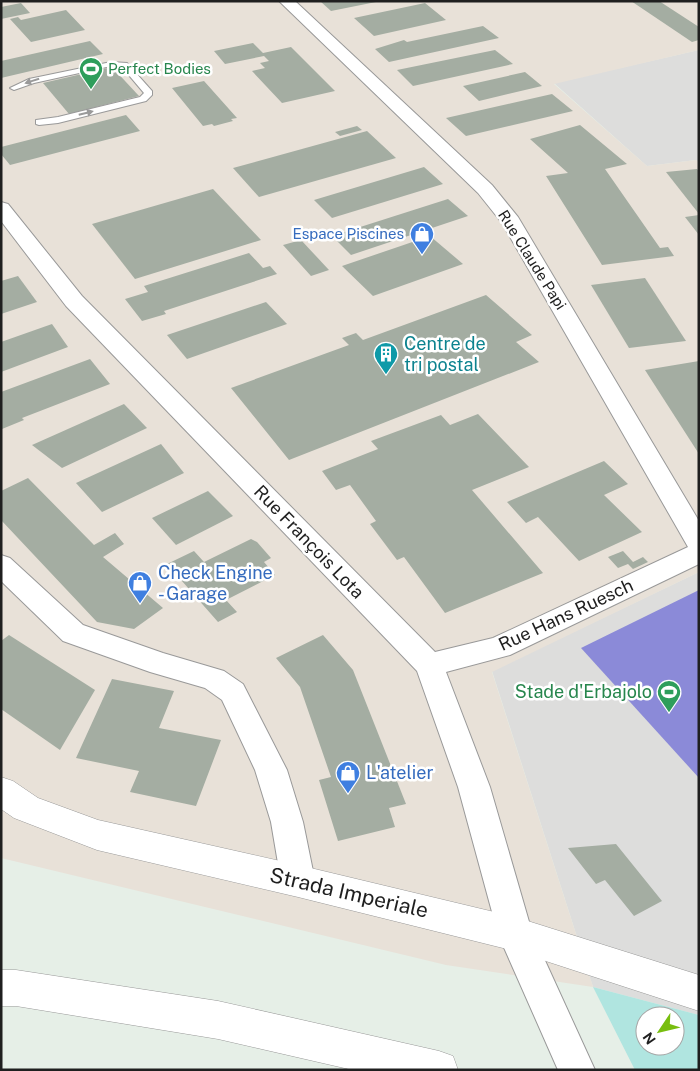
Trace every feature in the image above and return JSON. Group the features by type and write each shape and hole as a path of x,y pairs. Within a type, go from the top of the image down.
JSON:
{"street":[{"name":"Rue Claude Papi","path":"286,1 486,189 511,221 699,544"},
{"name":"Rue François Lota","path":"1,208 74,301 429,665 474,787 515,934 576,1067"},
{"name":"Rue Hans Ruesch","path":"429,665 500,647 699,553"},
{"path":"1,565 73,633 160,664 214,679 233,692 271,770 287,822 298,881"},
{"name":"Strada Imperiale","path":"1,791 26,808 96,836 298,881 515,934 699,992"},
{"path":"1,988 16,988 218,1020 440,1070"}],"lane":[{"path":"14,88 32,81 111,64 124,65 149,93 143,98 68,118 38,122"}],"shaded area":[{"path":"1,1 699,1 699,50 554,84 647,166 696,160 699,162 699,572 492,672 593,987 446,965 1,858"},
{"path":"699,50 699,162 696,160 647,166 554,83"},
{"path":"699,572 699,1015 685,1011 685,1006 665,1006 593,987 492,671"},
{"name":"Stade d'Erbajolo","path":"699,590 699,778 581,648"},
{"path":"593,987 665,1006 635,1006 635,1056 685,1056 685,1011 699,1015 699,1070 635,1070"}],"building":[{"path":"320,1 376,1 376,2 331,11"},
{"path":"631,1 659,1 699,27 699,40 692,42"},
{"path":"21,3 30,13 1,19 1,7"},
{"path":"425,3 446,20 374,36 354,18"},
{"path":"66,10 85,30 31,42 10,19 18,17 21,20"},
{"path":"483,26 499,38 389,62 375,49 404,40 407,42"},
{"path":"90,41 103,54 1,78 1,61"},
{"path":"253,43 263,53 291,47 335,91 282,103 252,71 265,68 260,63 269,61 264,56 225,64 214,51"},
{"path":"495,50 513,64 413,86 397,70"},
{"name":"Perfect Bodies","path":"112,67 139,96 69,114 43,83"},
{"path":"525,72 542,86 479,101 463,86"},
{"path":"204,81 237,118 231,119 233,121 214,126 212,124 203,126 172,88"},
{"path":"552,94 573,111 466,136 446,118"},
{"path":"126,115 140,131 10,165 1,154 1,147"},
{"path":"580,125 627,164 605,169 660,248 668,247 674,256 602,265 546,176 568,173 530,139"},
{"path":"357,126 362,130 340,136 335,132"},
{"path":"367,131 396,158 259,197 233,168"},
{"path":"424,167 443,184 332,218 314,200"},
{"path":"697,169 699,171 699,214 666,172"},
{"path":"213,189 261,240 135,279 92,224"},
{"path":"448,199 468,216 351,255 332,236"},
{"path":"699,215 699,235 685,217"},
{"path":"430,236 463,264 373,296 342,266"},
{"path":"301,240 329,270 311,276 283,245"},
{"path":"249,253 263,268 270,266 277,274 164,311 166,314 142,321 125,299 148,292 144,286"},
{"path":"18,276 37,302 1,314 1,281"},
{"path":"645,278 686,341 629,348 591,285"},
{"name":"Centre de tri postal","path":"486,295 532,335 516,342 539,362 289,460 231,388 349,345 342,338 356,333 363,340"},
{"path":"266,302 287,324 187,359 167,335"},
{"path":"52,324 68,347 1,372 1,342"},
{"path":"90,359 110,384 22,418 24,420 2,429 1,392"},
{"path":"699,361 699,454 645,370"},
{"path":"124,404 147,428 62,468 32,445"},
{"path":"478,414 529,467 472,490 543,573 445,613 404,557 397,560 370,524 376,521 350,485 336,490 322,471 378,449 371,441 441,415 450,425"},
{"path":"161,444 184,473 102,512 76,483"},
{"path":"604,461 628,484 604,495 642,532 579,561 538,517 526,523 507,502"},
{"path":"28,478 94,545 115,533 124,544 103,557 163,608 134,629 97,622 1,520 1,491"},
{"path":"208,491 233,516 176,545 152,518"},
{"path":"251,539 257,542 271,558 264,562 275,575 226,600 237,612 218,622 167,564 194,551 204,562"},
{"path":"623,551 633,562 643,557 648,562 633,569 628,564 618,568 608,557"},
{"path":"9,635 95,690 60,750 1,709 1,641"},
{"path":"323,635 353,670 406,804 389,808 395,827 338,841 319,780 331,777 300,687 276,658"},
{"path":"112,679 174,691 159,728 221,740 196,806 130,792 139,771 76,758"},
{"path":"616,844 662,901 634,916 605,880 596,884 568,848"}],"place":[{"name":"Perfect Bodies","path":"91,90"},
{"name":"Espace Piscines","path":"422,255"},
{"name":"Centre de tri postal","path":"386,375"},
{"name":"Check Engine - Garage","path":"140,604"},
{"name":"Stade d'Erbajolo","path":"669,713"},
{"name":"L'atelier","path":"348,794"}]}
